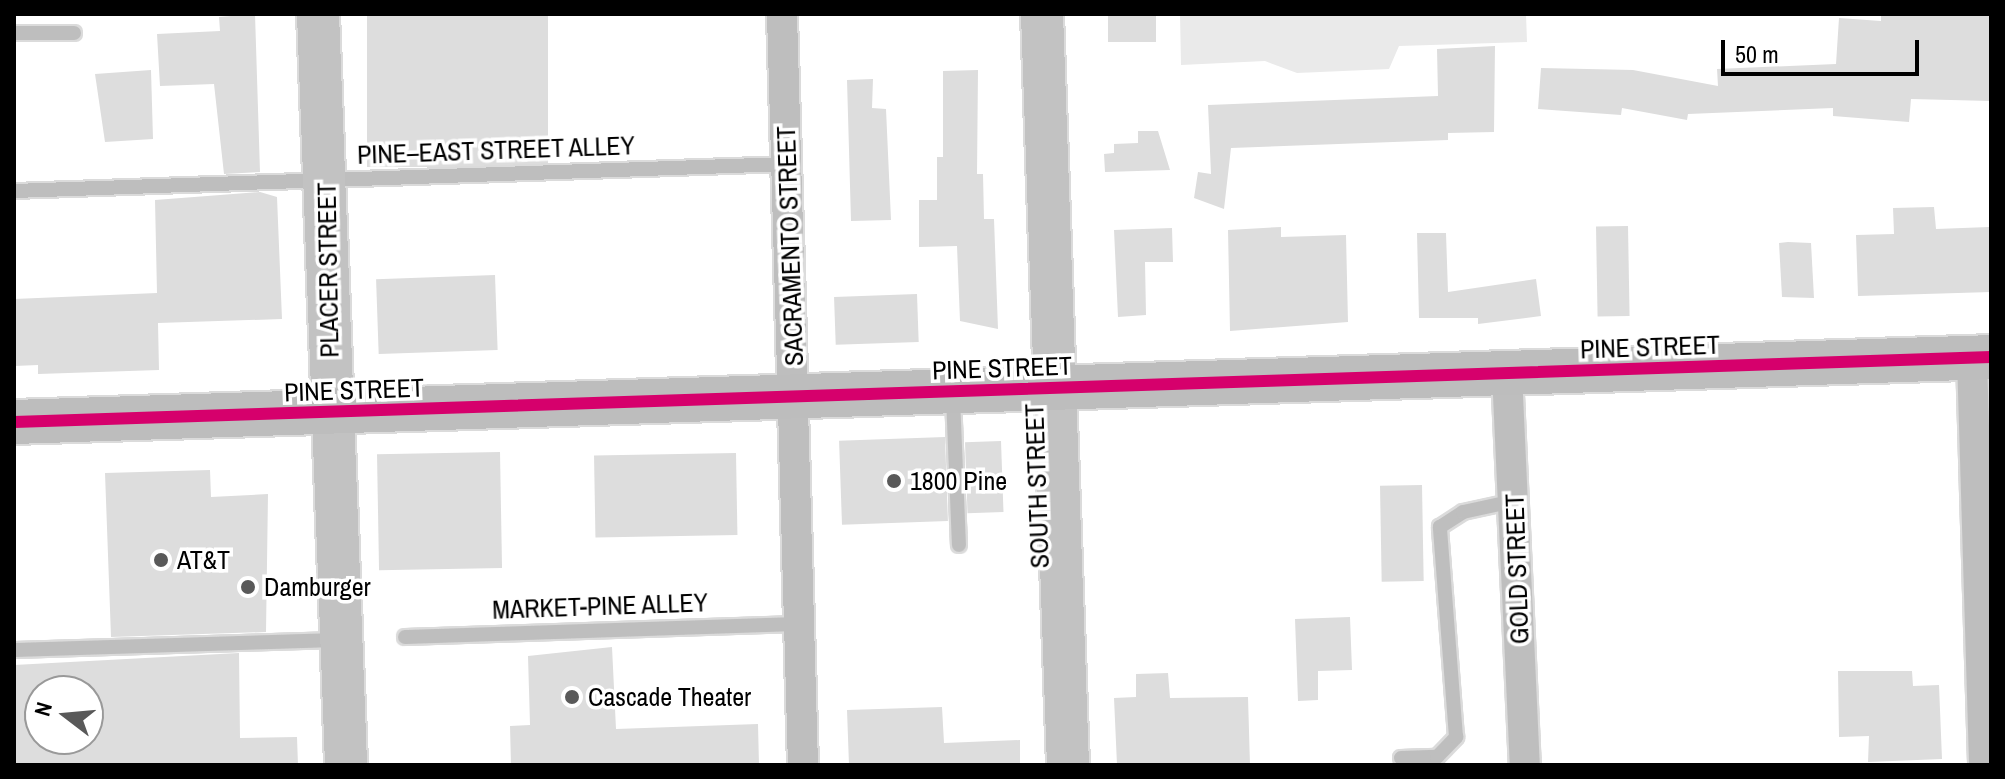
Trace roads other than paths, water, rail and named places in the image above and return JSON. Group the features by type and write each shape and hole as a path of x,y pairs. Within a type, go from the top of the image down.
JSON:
{"main road":[{"name":"PLACER STREET","path":"318,14 346,765"},
{"name":"SOUTH STREET","path":"1042,14 1068,765"},
{"name":"PINE STREET","path":"14,422 1982,358"}],"street":[{"name":"SACRAMENTO STREET","path":"782,14 803,765"},
{"path":"1982,358 1984,765"},
{"name":"GOLD STREET","path":"1507,373 1525,765"}],"lane":[{"path":"14,33 74,33"},
{"name":"PINE–EAST STREET ALLEY","path":"14,191 788,164"},
{"path":"953,391 959,545"},
{"path":"1401,758 1437,757 1456,737 1440,527 1463,512 1514,501"},
{"name":"MARKET-PINE ALLEY","path":"405,637 797,624"},
{"path":"14,650 342,640"}],"place":[{"name":"1800 Pine","path":"894,481"},
{"name":"AT&T","path":"161,560"},
{"name":"Damburger","path":"248,587"},
{"name":"Cascade Theater","path":"572,697"}]}
